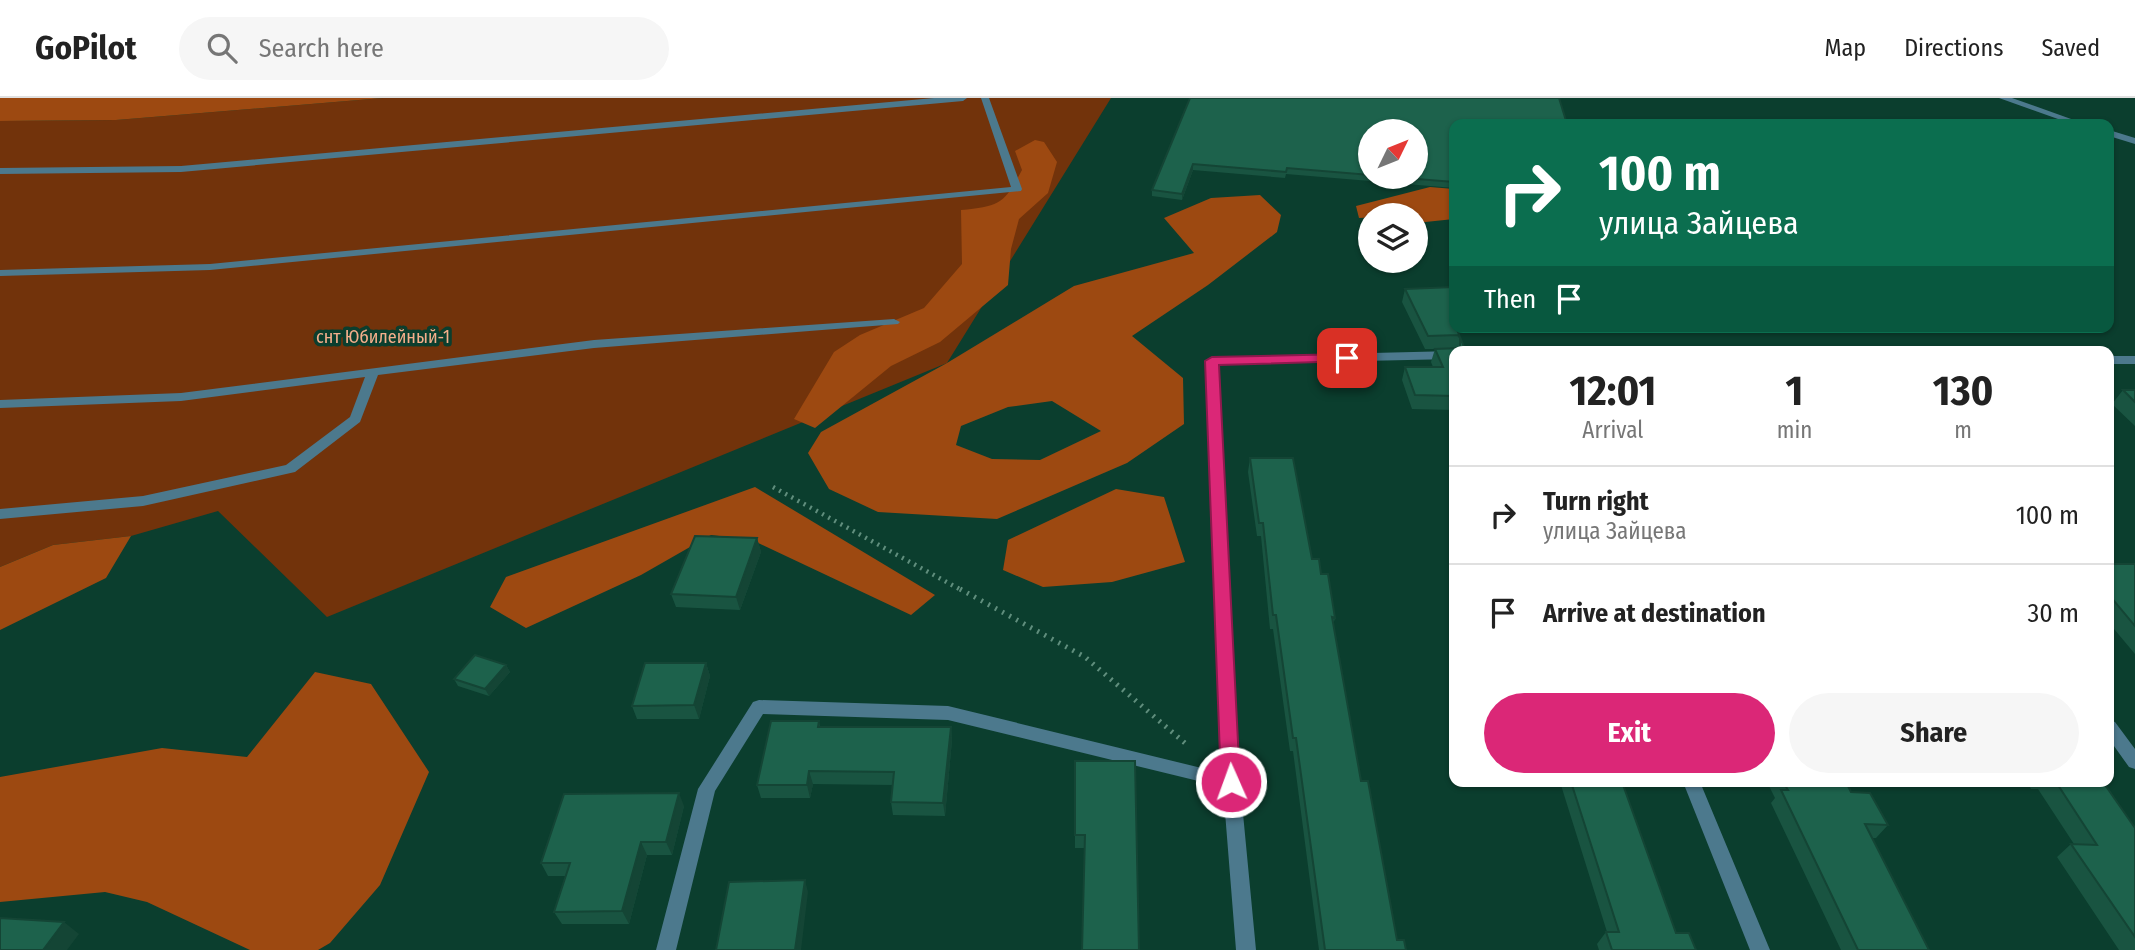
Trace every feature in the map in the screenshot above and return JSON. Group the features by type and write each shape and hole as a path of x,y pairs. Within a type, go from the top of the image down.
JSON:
{"street":[{"path":"0,171 180,169 963,98"},
{"path":"0,273 210,267 1017,189 985,98"},
{"path":"2003,98 2065,119"},
{"path":"2114,135 2135,141"},
{"path":"0,404 181,397 594,344 894,322"},
{"path":"1246,950 1231,782 1212,361 1449,355"},
{"path":"2114,360 2135,360"},
{"path":"0,514 143,501 290,469 356,419 372,374"},
{"path":"666,950 707,789 759,707 948,713 1231,782"},
{"path":"2114,734 2135,762"},
{"path":"1693,787 1760,950"}],"path":[{"path":"773,487 1085,657 1189,746"}],"green space":[{"name":"снт Юбилейный-1","path":"383,98 1111,98 947,363 327,617 218,511 131,536 53,545 0,567 0,121 116,120"}],"shaded area":[{"path":"0,98 383,98 116,120 0,121"},
{"path":"1035,140 1044,142 1057,162 1048,193 1019,219 1011,249 1008,285 940,342 891,366 815,428 794,419 834,352 860,335 924,308 962,264 961,210 993,205 1005,197 1022,170 1015,151"},
{"path":"1430,187 1449,189 1449,220 1428,222 1428,203 1368,203"},
{"path":"1260,195 1281,215 1277,232 1208,285 1132,336 1183,378 1184,424 1127,463 997,519 878,512 829,489 808,453 821,432 947,363 1074,286 1194,253 1164,218 1211,198","holes":["1052,401 1101,431 1040,460 992,459 956,445 961,426 1008,407"]},
{"path":"755,487 935,595 911,615 752,540 711,535 641,575 526,628 490,607 506,577"},
{"path":"1116,489 1164,497 1185,562 1112,582 1043,587 1003,570 1008,540"},
{"path":"131,536 106,578 0,630 0,567 53,545"},
{"path":"315,672 371,684 429,772 380,885 330,943 318,950 250,950 147,902 105,892 0,902 0,777 162,748 247,757"}],"building":[{"path":"1190,98 1559,98 1565,119 1449,119 1449,182 1428,180 1428,119 1358,119 1358,174 1287,168 1286,172 1193,164 1182,194 1152,190"},
{"path":"1449,287 1449,333 1458,333 1464,346 1460,346 1458,335 1428,336 1405,289"},
{"path":"1449,348 1449,396 1415,395 1405,367 1443,367 1435,349"},
{"path":"2123,390 2135,390 2135,402"},
{"path":"1250,458 1293,458 1312,559 1319,559 1321,574 1328,574 1335,618 1332,617 1361,781 1368,781 1397,940 1404,940 1406,950 1325,950 1296,738 1293,738 1276,615 1273,615 1263,523 1259,523"},
{"path":"695,536 757,538 736,597 671,594"},
{"path":"2114,564 2135,564 2135,626 2114,601"},
{"path":"475,655 506,665 485,689 454,679"},
{"path":"645,663 706,663 694,705 632,706"},
{"path":"771,721 819,721 818,727 951,727 943,803 891,802 894,772 809,771 807,785 757,785"},
{"path":"1075,761 1135,761 1139,950 1082,950 1085,835 1075,835"},
{"path":"1573,787 1624,787 1676,933 1689,933 1696,950 1612,950 1606,932 1619,932"},
{"path":"1786,787 1848,787 1851,792 1870,793 1888,825 1865,824 1929,950 1858,950 1781,790 1788,790"},
{"path":"2059,787 2106,787 2135,828 2135,937 2071,844 2097,845"},
{"path":"679,793 666,842 641,842 622,911 554,912 570,863 541,863 564,794"},
{"path":"805,880 795,950 716,950 729,882"},
{"path":"0,918 64,922 43,950 0,950"}],"route":[{"path":"1231,782 1212,361 1347,358"}]}
